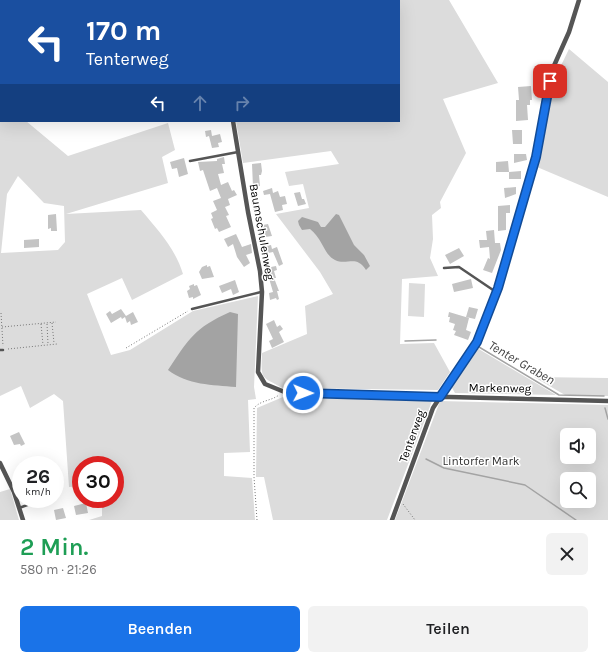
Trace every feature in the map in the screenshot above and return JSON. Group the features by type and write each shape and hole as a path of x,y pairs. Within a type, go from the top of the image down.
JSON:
{"street":[{"name":"Tenterweg","path":"392,520 433,408 477,342 496,292 536,157 546,94 553,68 569,32 579,0"},
{"name":"Baumschulenweg","path":"233,122 260,271 262,292 258,372 265,384 282,392 440,397"},
{"name":"Markenweg","path":"440,397 608,401"},
{"path":"0,463 12,491"},
{"path":"19,508 23,520"}],"lane":[{"path":"190,162 238,152"},
{"path":"444,268 459,267 496,292"},
{"path":"192,309 262,292"}],"path":[{"path":"126,348 192,309"},
{"path":"1,313 1,350 57,344"},
{"path":"2,327 56,322"},
{"path":"47,323 48,345"},
{"path":"52,323 54,344"},
{"path":"41,324 43,345"},
{"path":"257,520 254,477 254,408 259,403 275,398 282,392"},
{"path":"399,501 404,505 415,520"}],"green space":[{"path":"400,0 449,0 498,83 443,99 466,153 440,202 441,208 432,215 433,239 430,258 438,276 402,279 400,344 434,343 450,372 438,390 283,388 266,379 262,372 262,353 307,334 305,306 333,294 320,272 276,214 309,208 303,184 289,186 285,172 339,164 331,151 243,163 236,122 400,122"},
{"path":"569,49 608,82 608,197 537,167 554,80"},
{"path":"0,122 27,122 68,156 168,123 175,150 162,157 168,183 66,214 141,210 160,232 171,248 183,274 132,300 122,278 87,294 111,355 130,350 193,311 258,296 254,387 256,399 248,400 250,452 224,453 224,476 252,478 255,520 89,520 102,516 102,508 124,508 124,456 72,456 72,487 69,487 63,401 54,394 30,408 21,386 0,396","holes":["18,176 44,203 64,206 65,242 58,250 1,253 7,194"]},
{"path":"409,283 425,284 424,317 408,316"},
{"path":"477,348 556,395 455,393 451,386"},
{"path":"534,377 608,378 608,396 565,395"},
{"path":"283,397 432,401 387,520 273,520 264,477 256,477 257,408"},
{"name":"Lintorfer Mark","path":"440,401 608,405 608,520 395,520"},
{"path":"10,489 12,496 12,508 16,508 19,520 0,520 0,492"}],"shaded area":[{"path":"336,214 339,215 354,245 364,255 370,266 366,270 362,265 355,261 344,262 331,258 318,237 310,229 302,230 298,221 302,217 318,222 321,227 325,227"},
{"path":"230,312 238,314 236,387 209,385 184,379 168,370 193,335 208,323"}],"building":[{"path":"531,86 532,100 530,100 530,105 527,105 528,120 516,121 516,100 519,100 518,87"},
{"path":"211,130 212,136 220,134 222,142 218,143 219,147 212,148 209,136 206,137 205,131"},
{"path":"512,130 522,130 522,144 513,144"},
{"path":"514,154 526,154 527,160 514,163"},
{"path":"224,157 225,164 222,164 224,173 218,174 221,185 228,182 232,191 234,190 237,195 228,199 230,205 225,207 229,215 226,216 231,227 219,232 217,228 215,229 211,219 213,218 211,213 217,210 213,201 221,198 217,188 210,191 203,170 200,171 198,162 217,161 217,159"},
{"path":"184,158 188,174 179,177 177,168 172,169 170,162"},
{"path":"508,161 509,172 496,172 496,162"},
{"path":"261,163 262,171 261,175 259,175 260,186 253,187 252,164"},
{"path":"521,171 521,179 509,179 509,172"},
{"path":"516,187 516,194 505,198 504,188"},
{"path":"272,188 273,193 278,191 280,197 285,196 287,204 282,205 283,210 275,212 270,194 264,195 263,191"},
{"path":"300,192 302,199 304,199 306,204 298,206 294,193"},
{"path":"257,199 261,215 255,216 251,201"},
{"path":"510,205 510,213 506,213 506,230 498,231 498,206"},
{"path":"56,214 57,231 51,231 51,228 48,229 48,215"},
{"path":"268,224 272,236 265,237 265,232 259,233 258,226"},
{"path":"494,230 495,243 500,243 501,250 492,273 483,270 488,258 490,259 489,247 480,248 479,240 487,240 486,231"},
{"path":"236,234 242,247 251,244 252,253 246,255 250,263 244,267 237,257 233,244 228,247 224,239"},
{"path":"39,239 39,247 24,248 24,240"},
{"path":"271,245 272,249 277,247 283,264 279,266 273,252 263,254 262,247"},
{"path":"459,248 464,256 450,264 445,255"},
{"path":"207,265 207,267 210,266 214,277 202,279 199,272 202,267"},
{"path":"276,266 277,270 274,271 276,278 274,278 279,291 277,291 279,299 277,300 276,298 270,300 269,293 273,292 266,268"},
{"path":"471,279 473,288 454,292 452,284"},
{"path":"235,280 239,292 233,295 231,289 222,293 219,286"},
{"path":"194,284 194,286 197,285 201,295 193,299 193,297 189,298 187,291 190,289 189,286"},
{"path":"469,307 478,309 475,319 466,317"},
{"path":"121,309 126,316 133,312 138,322 131,325 130,321 127,323 125,317 122,319 121,317 111,323 106,314 110,311 112,314"},
{"path":"449,312 469,318 466,330 471,332 468,340 454,335 456,331 453,330 455,324 449,322"},
{"path":"274,320 277,327 280,325 283,329 279,332 284,342 272,348 269,341 273,339 266,324"},
{"path":"19,432 25,444 21,446 20,444 14,445 10,436"},
{"path":"63,508 66,518 56,520 54,510"},
{"path":"74,508 87,508 88,513 76,515"}],"waterway":[{"name":"Tenter Graben","path":"405,341 436,340"},
{"name":"Tenter Graben","path":"479,347 559,395 604,396"},
{"name":"Tenter Graben","path":"605,408 608,419"},
{"path":"426,459 444,468 525,485 576,520"}],"route":[{"path":"303,393 440,397 477,342 498,288 536,157 546,94 550,81"}]}
